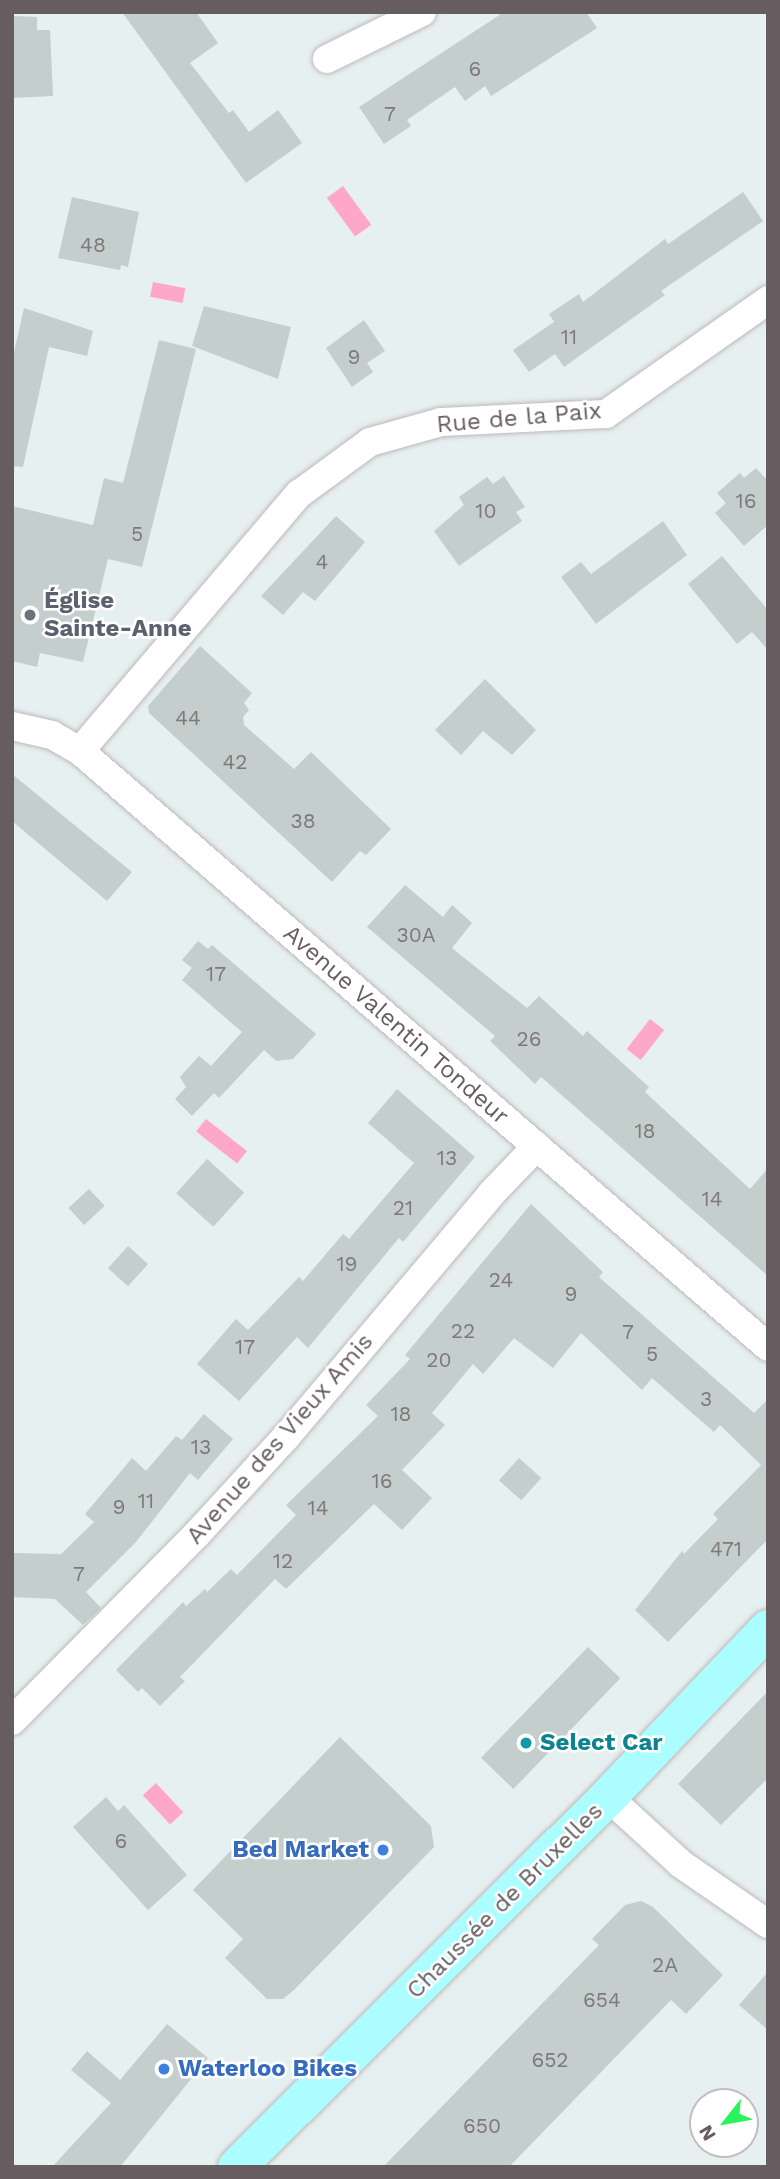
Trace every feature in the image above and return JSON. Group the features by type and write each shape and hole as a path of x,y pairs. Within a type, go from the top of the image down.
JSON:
{"main road":[{"name":"Chaussée de Bruxelles","path":"237,2167 608,1797 768,1629"}],"street":[{"path":"327,59 422,12"},
{"name":"Rue de la Paix","path":"80,751 299,494 370,442 441,422 606,414 768,300"},
{"name":"Avenue Valentin Tondeur","path":"12,726 52,735 80,751 768,1347"},
{"name":"Avenue des Vieux Amis","path":"12,1721 286,1437 491,1194 537,1146"},
{"path":"608,1797 681,1864 768,1924"}],"shaded area":[{"path":"343,186 371,225 355,237 327,198"},
{"path":"153,282 185,288 183,303 150,297"},
{"path":"650,1019 664,1030 641,1060 627,1049"},
{"path":"206,1119 247,1151 237,1164 196,1132"},
{"path":"156,1783 183,1812 170,1825 143,1795"}],"building":[{"path":"122,12 196,12 218,43 190,63 229,113 233,110 249,132 278,110 302,143 246,183"},
{"path":"504,12 586,12 597,28 491,96 485,86 465,101 455,87 407,120 411,126 384,144 359,107"},
{"path":"12,16 37,17 37,30 50,30 53,96 12,98"},
{"path":"743,192 763,221 661,291 665,295 564,367 555,354 529,372 513,350 554,322 549,314 579,294 583,302 665,239 668,244"},
{"path":"72,197 139,212 128,267 121,265 120,270 58,258"},
{"path":"204,306 291,327 278,379 192,346"},
{"path":"24,308 93,331 87,356 49,347 23,467 12,466 12,361"},
{"path":"364,320 385,351 367,363 373,372 352,387 326,348"},
{"path":"159,340 196,349 142,567 108,559 83,662 40,653 37,667 12,661 12,506 93,525 104,478 123,483"},
{"path":"756,468 768,481 768,525 744,546 715,513 726,503 717,493 740,473 744,478"},
{"path":"504,476 525,507 516,512 522,521 459,566 434,531 464,505 459,497 487,477 493,484"},
{"path":"336,516 365,542 315,601 303,592 283,615 261,596"},
{"path":"663,521 687,555 596,624 561,577 581,562 591,574"},
{"path":"722,556 768,610 768,650 752,632 737,644 688,584"},
{"path":"200,646 252,693 244,703 249,710 243,717 244,725 294,769 311,752 391,829 366,855 360,851 332,882 149,713 148,706"},
{"path":"485,679 536,730 512,755 483,731 461,755 435,730"},
{"path":"12,774 132,872 107,901 12,821"},
{"path":"405,885 443,917 452,905 472,923 452,948 527,1008 539,996 583,1036 587,1031 649,1087 645,1092 750,1189 768,1168 768,1276 541,1077 535,1084 490,1041 495,1036 367,927"},
{"path":"198,941 208,949 212,945 316,1034 293,1059 276,1061 264,1050 219,1098 214,1093 192,1116 175,1099 186,1087 180,1077 199,1056 211,1066 242,1032 182,980 192,968 182,960"},
{"path":"397,1089 475,1157 403,1242 399,1238 308,1348 297,1337 239,1401 197,1364 236,1319 248,1330 299,1277 303,1281 343,1234 349,1239 414,1163 368,1123"},
{"path":"207,1159 244,1192 213,1227 176,1193"},
{"path":"89,1189 105,1206 84,1225 69,1208"},
{"path":"531,1204 603,1272 599,1277 754,1413 768,1399 768,1539 668,1642 635,1610 682,1551 684,1554 718,1519 713,1514 761,1465 720,1425 714,1432 652,1378 642,1390 581,1333 553,1368 514,1338 483,1374 473,1364 432,1413 445,1425 402,1470 432,1498 402,1530 374,1504 286,1589 275,1579 180,1677 185,1681 160,1706 142,1688 138,1692 116,1670 183,1602 186,1606 205,1589 207,1592 231,1569 237,1575 296,1515 286,1505 378,1416 366,1405 410,1359 405,1355"},
{"path":"128,1246 148,1264 128,1286 108,1268"},
{"path":"204,1414 233,1439 198,1480 190,1473 136,1542 86,1592 101,1608 83,1625 55,1599 12,1597 12,1553 61,1554 94,1522 85,1514 132,1458 146,1471 176,1436 182,1440"},
{"path":"519,1458 541,1478 521,1500 499,1480"},
{"path":"588,1647 620,1678 513,1789 481,1758"},
{"path":"768,1691 768,1778 721,1825 678,1784"},
{"path":"340,1737 431,1826 434,1847 294,1990 283,1999 267,1999 225,1958 243,1939 193,1890"},
{"path":"106,1797 118,1811 124,1805 187,1875 148,1910 73,1827"},
{"path":"641,1901 653,1907 723,1975 686,2014 671,2000 509,2167 383,2167 599,1945 592,1939 625,1905"},
{"path":"768,1972 768,2030 739,2005"},
{"path":"167,2024 208,2058 120,2167 52,2167 111,2103 71,2070 87,2051 120,2080"}],"place":[{"name":"Église Sainte-Anne","path":"30,615"},
{"name":"Select Car","path":"526,1743"},
{"name":"Bed Market","path":"383,1850"},
{"name":"Waterloo Bikes","path":"164,2069"}]}
